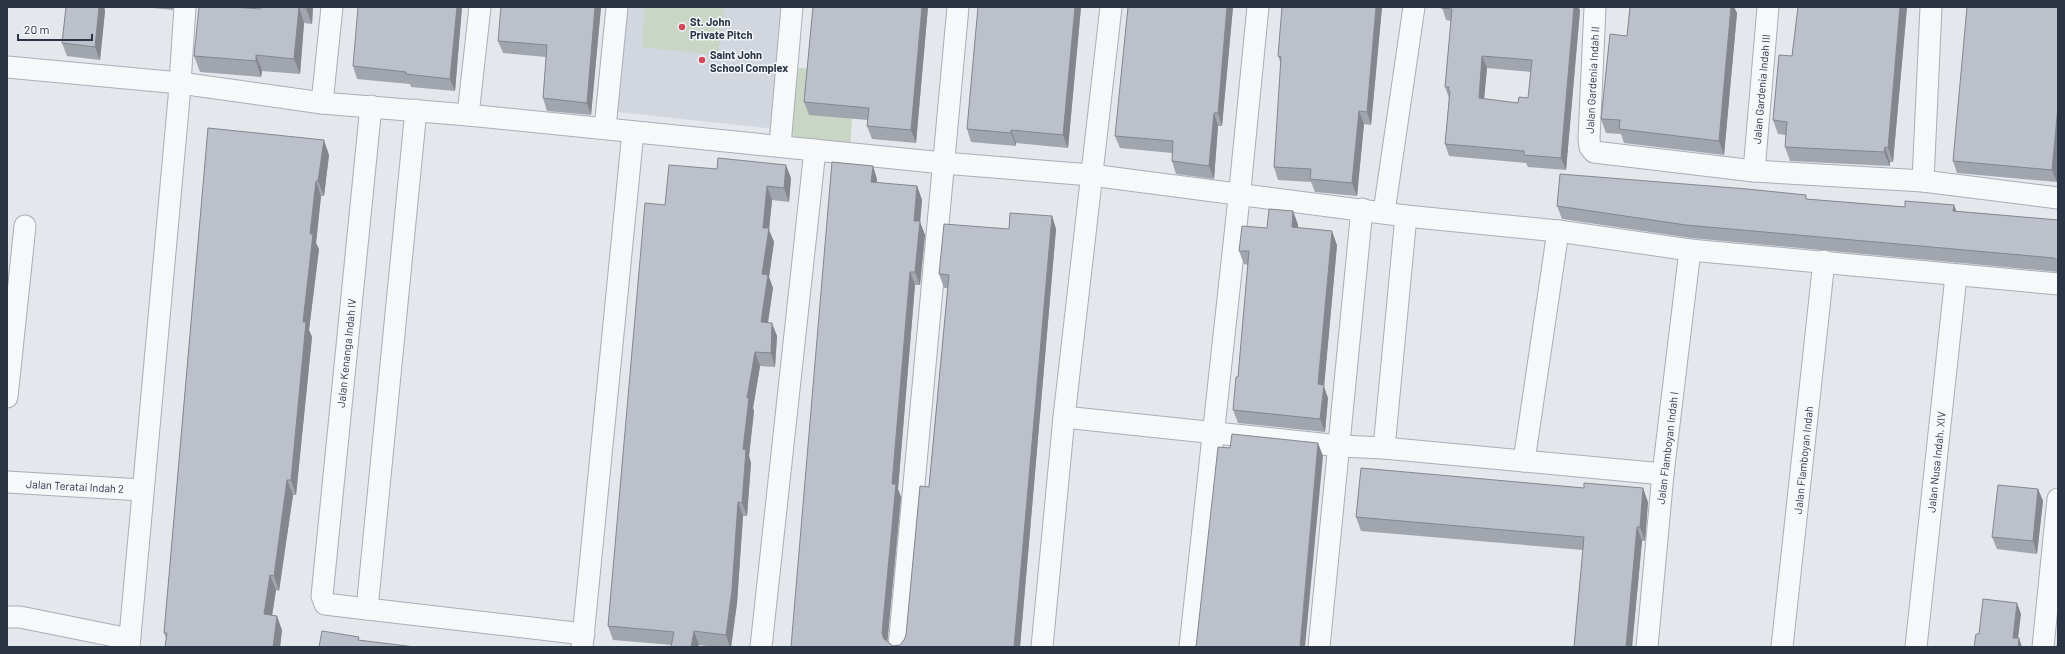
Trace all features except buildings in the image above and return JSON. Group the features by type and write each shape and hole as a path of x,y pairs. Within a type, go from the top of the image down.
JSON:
{"street":[{"path":"7,617 20,617 129,643 180,83 185,7"},
{"path":"322,102 332,7"},
{"path":"468,114 480,7"},
{"path":"605,128 617,7"},
{"path":"780,145 792,7"},
{"path":"899,647 958,7"},
{"path":"1042,647 1064,417 1110,7"},
{"path":"1190,647 1258,7"},
{"path":"1384,212 1414,7"},
{"name":"Jalan Gardenia Indah II","path":"1595,7 1589,139 1590,146 1594,152 1754,171"},
{"name":"Jalan Gardenia Indah III","path":"1754,171 1768,7"},
{"path":"1923,181 1931,7"},
{"path":"7,67 180,83 322,102 468,114 943,163 1091,175 1239,195 1362,209 1406,216 1558,231 1823,269 1956,276 2058,284"},
{"name":"Jalan Kenanga Indah IV","path":"367,609 324,604 322,600 371,106"},
{"path":"416,110 367,609 583,641 633,132"},
{"path":"761,647 815,150"},
{"path":"1754,171 1923,181 2058,198"},
{"path":"1319,647 1340,446 1362,209"},
{"path":"1384,448 1406,216"},
{"path":"7,397 25,226"},
{"path":"1524,461 1558,231"},
{"name":"Jalan Flamboyan Indah I","path":"1647,647 1663,474 1690,250"},
{"name":"Jalan Flamboyan Indah","path":"1782,647 1823,269"},
{"name":"Jalan Nusa Indah. XIV","path":"1916,647 1956,276"},
{"path":"1064,417 1340,446 1384,448 1663,474"},
{"name":"Jalan Teratai Indah 2","path":"7,482 142,490"},
{"path":"2043,647 2055,568 2058,499"}],"shaded area":[{"name":"Saint John School Complex","path":"628,7 785,7 775,129 618,112"}],"green space":[{"name":"St. John Private Pitch","path":"645,7 724,7 718,55 642,47"},
{"path":"790,67 811,69 853,109 850,147 784,142"}],"place":[{"name":"St. John Private Pitch","path":"682,27"},
{"name":"Saint John School Complex","path":"702,60"}]}
